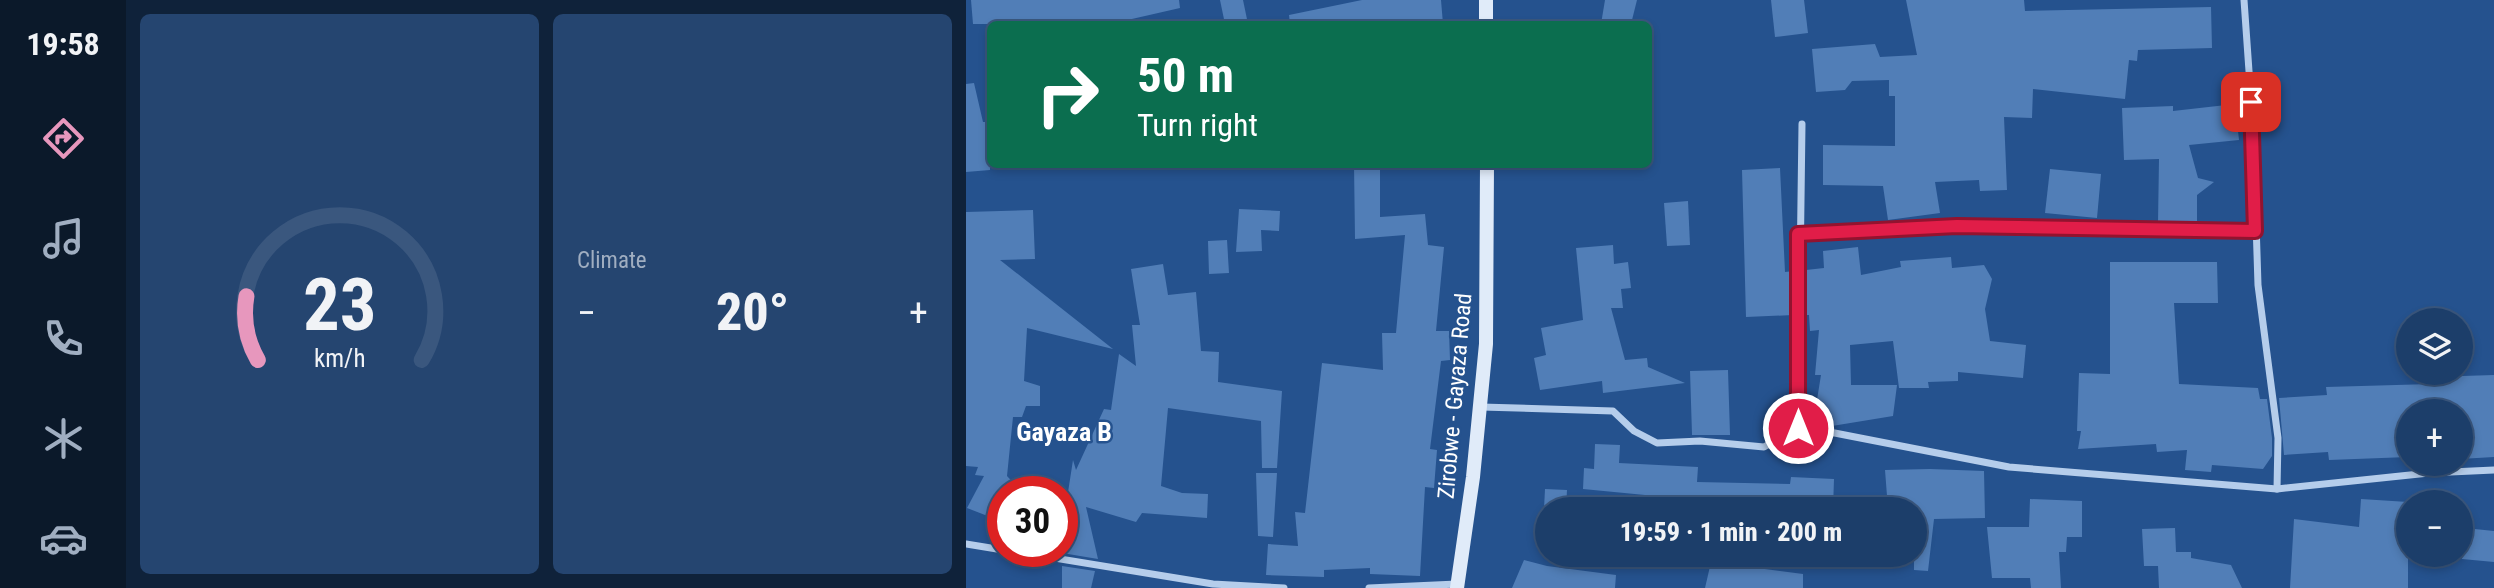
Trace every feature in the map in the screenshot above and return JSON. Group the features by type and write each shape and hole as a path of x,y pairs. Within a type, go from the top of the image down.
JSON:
{"street":[{"path":"1486,0 1486,21"},
{"path":"2244,0 2253,128 2255,231 2269,389 2278,438 2277,489"},
{"path":"1798,428 1798,234 1802,124"},
{"name":"Zirobwe - Gayaza Road","path":"1457,586 1481,407 1486,344 1487,168"},
{"path":"1798,234 1957,226 2255,231"},
{"path":"1481,407 1613,411 1634,431 1657,443 1700,441 1764,447 1798,428 2009,467 2277,489 2429,472 2494,470"},
{"path":"966,544 987,547"},
{"path":"1078,562 1213,583 1284,588"},
{"path":"1369,588 1457,586"}],"building":[{"path":"971,0 1179,0 1180,8 1123,21 987,21 987,24 973,24"},
{"path":"1220,0 1243,0 1247,21 1224,21"},
{"path":"1362,0 1441,0 1443,21 1290,21 1289,15"},
{"path":"1605,0 1637,0 1632,21 1602,21"},
{"path":"1771,0 1804,0 1808,33 1775,37"},
{"path":"1906,0 2024,0 2025,11 2211,7 2212,48 2138,50 2137,61 2129,60 2125,99 2033,89 2032,118 2004,117 2007,190 1980,191 1979,180 1935,182 1940,213 1888,220 1883,186 1823,185 1823,145 1895,146 1895,96 1889,96 1889,80 1852,81 1845,90 1816,92 1812,49 1875,44 1880,57 1917,55"},
{"path":"974,83 983,122 987,122 987,168 990,170 966,172 966,84"},
{"path":"2235,104 2239,140 2189,145 2198,178 2214,182 2197,195 2197,224 2158,223 2159,159 2124,160 2122,108 2173,106 2173,111"},
{"path":"1354,168 1380,168 1380,217 1425,214 1428,245 1444,247 1436,331 1449,331 1450,360 1441,361 1430,449 1437,450 1434,488 1425,487 1420,576 1370,574 1370,568 1324,570 1324,577 1266,575 1268,544 1298,546 1295,512 1305,513 1322,363 1383,370 1382,333 1396,333 1405,235 1355,239"},
{"path":"1780,168 1785,272 1794,271 1793,315 1746,317 1742,170"},
{"path":"2050,169 2101,174 2097,218 2045,213"},
{"path":"1688,201 1690,245 1667,246 1664,203"},
{"path":"1239,209 1280,211 1279,231 1261,230 1262,251 1236,252"},
{"path":"1033,210 1035,259 1000,260 1113,349 1027,328 1024,381 1040,386 1040,406 1026,406 1022,417 1013,417 1007,476 987,476 987,516 967,508 984,476 975,475 978,467 966,466 966,212"},
{"path":"1227,240 1229,273 1209,274 1208,241"},
{"path":"1613,245 1614,264 1628,262 1631,288 1621,289 1623,308 1611,308 1625,360 1647,358 1648,367 1685,383 1603,393 1602,381 1540,390 1534,358 1546,355 1541,328 1583,320 1576,248"},
{"path":"1858,247 1861,275 1901,267 1900,261 1951,257 1952,268 1984,265 1992,279 1985,309 1990,341 2026,345 2023,378 1958,372 1958,381 1928,382 1929,388 1899,388 1893,341 1850,345 1851,385 1897,385 1893,416 1832,426 1816,406 1821,375 1815,375 1819,330 1810,331 1809,315 1806,315 1806,270 1824,268 1823,251"},
{"path":"2110,262 2217,262 2218,303 2174,303 2179,384 2258,388 2260,399 2267,399 2272,438 2272,456 2263,469 2212,465 2211,472 2185,470 2187,450 2157,452 2156,444 2078,449 2081,431 2077,431 2079,373 2110,374"},
{"path":"1163,264 1168,295 1196,292 1201,351 1219,352 1218,382 1282,391 1277,468 1262,468 1261,421 1168,408 1161,486 1182,493 1208,494 1207,518 1142,513 1136,522 1086,507 1098,559 1078,556 1078,476 1071,476 1073,460 1076,470 1104,409 1111,410 1119,354 1136,366 1132,325 1140,325 1131,269"},
{"path":"1728,370 1730,435 1692,435 1690,371"},
{"path":"2494,375 2494,457 2473,458 2473,399 2396,399 2396,457 2329,460 2328,452 2284,455 2279,398 2327,395 2326,387 2473,385 2473,376"},
{"path":"1595,444 1620,445 1619,463 1698,467 1697,482 1790,484 1791,477 1834,479 1833,497 1645,497 1583,489 1584,468 1594,469"},
{"path":"1885,470 1984,471 1985,518 1934,519 1928,571 1914,570 1914,567 1927,567 1927,497 1887,497"},
{"path":"1256,473 1277,473 1273,537 1258,536"},
{"path":"1545,489 1567,490 1567,497 1545,497"},
{"path":"2030,499 2082,501 2082,537 2067,537 2066,552 2059,552 2061,588 2031,588 2030,578 1992,578 1987,527 2029,527"},
{"path":"2361,499 2396,501 2396,567 2408,567 2408,588 2290,588 2294,519 2359,527"},
{"path":"2175,528 2176,552 2191,552 2191,558 2231,565 2242,588 2159,588 2158,566 2144,566 2142,529"},
{"path":"2473,529 2494,531 2494,562 2473,560"},
{"path":"1524,560 1535,563 1535,567 1616,575 1615,588 1512,588"},
{"path":"1062,567 1095,571 1091,588 1062,588"},
{"path":"1710,567 1749,567 1803,574 1803,588 1705,588"}],"district":[{"name":"Gayaza B","path":"1064,432"}],"route":[{"path":"1798,428 1798,234 1873,228 1957,226 2255,231 2251,102"}]}
